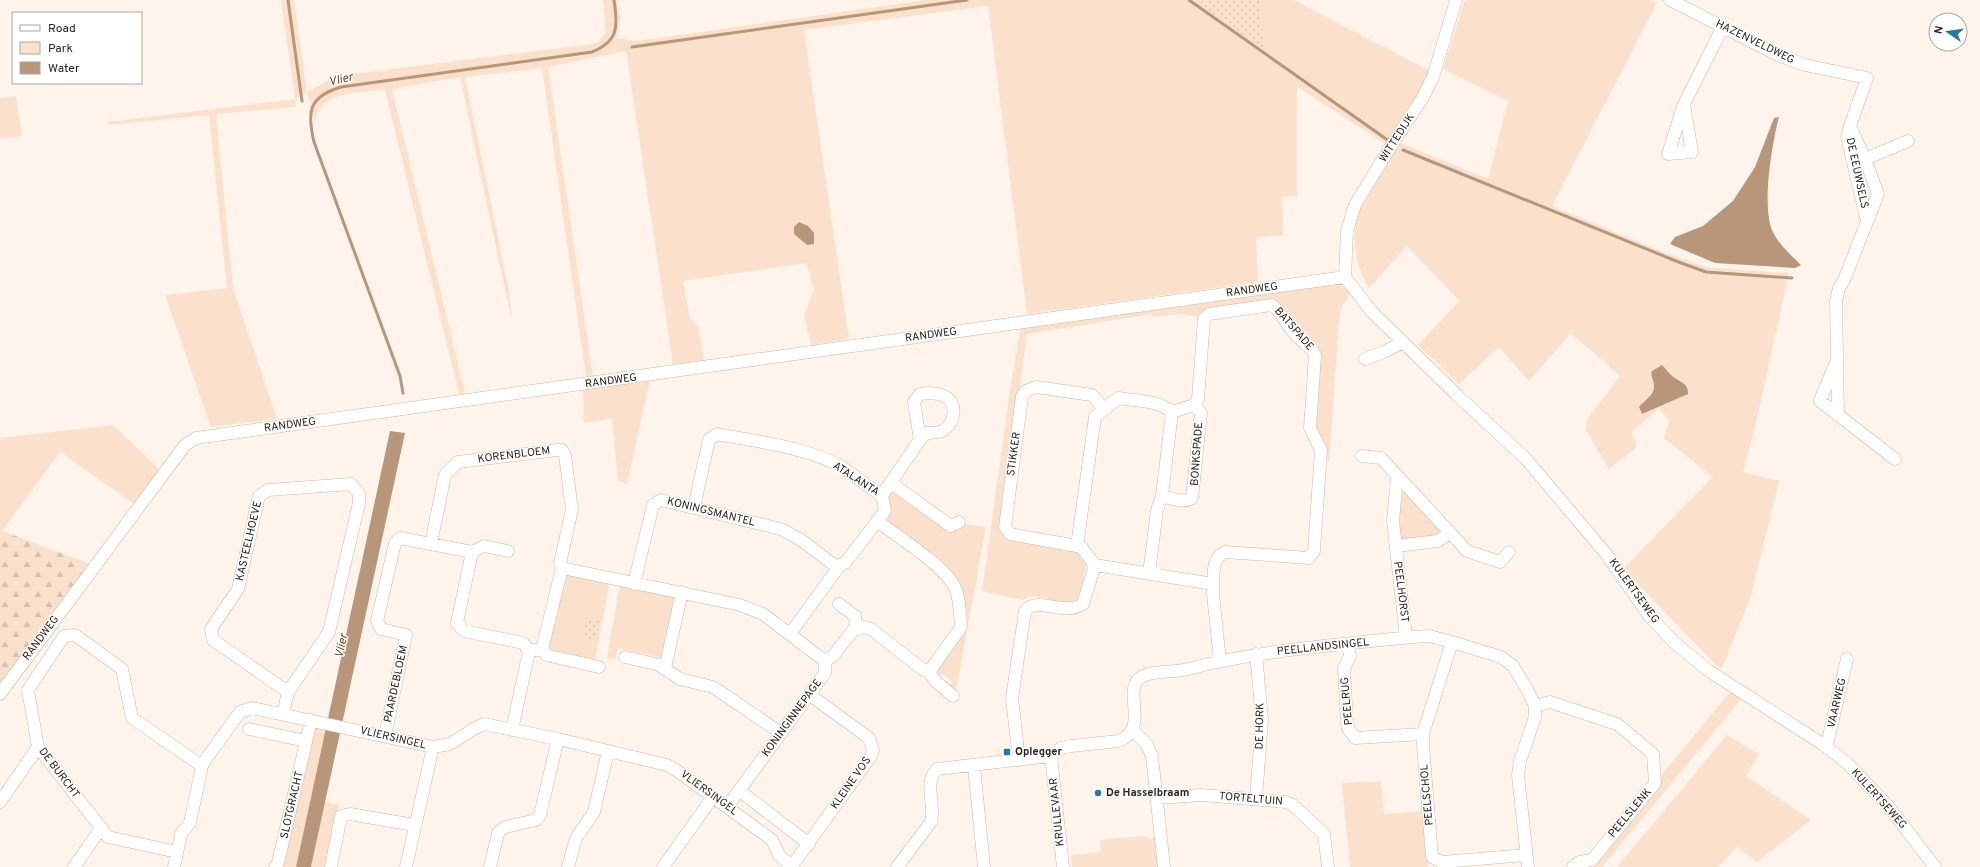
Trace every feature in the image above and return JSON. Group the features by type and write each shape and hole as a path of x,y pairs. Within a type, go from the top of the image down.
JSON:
{"street":[{"name":"WITTEDIJK","path":"1345,277 1347,231 1355,205 1422,99 1433,77 1456,0"},
{"name":"HAZENVELDWEG","path":"1670,0 1778,55 1805,65 1867,78"},
{"path":"1684,104 1723,27"},
{"name":"DE EEUWSELS","path":"1867,78 1847,137 1867,220"},
{"name":"DE EEUWSELS","path":"1838,416 1836,301 1839,288 1878,194 1865,159 1850,126"},
{"name":"DE EEUWSELS","path":"1865,159 1908,141"},
{"name":"KULERTSEWEG","path":"1345,277 1371,311 1526,459 1607,555 1650,617 1676,644 1709,671 1824,745 1847,764 1889,807 1936,867"},
{"name":"RANDWEG","path":"0,694 185,445 196,438 1345,277"},
{"name":"BATSPADE","path":"1194,404 1198,399 1204,319 1209,314 1272,305 1280,311 1298,338 1312,347 1315,355 1310,428 1321,450 1314,551 1309,558 1225,552 1218,555 1214,563 1213,584"},
{"path":"1365,359 1384,352 1403,342"},
{"name":"DE EEUWSELS","path":"1837,359 1820,401 1895,459"},
{"name":"STIKKER","path":"1077,546 1010,534 1005,527 1022,396 1026,391 1036,387 1092,395 1104,409"},
{"path":"1172,412 1158,404 1118,398 1095,417 1077,546 1081,547 1095,565 1213,584 1220,661"},
{"path":"1172,412 1194,404"},
{"name":"BONKSPADE","path":"1162,496 1184,501 1189,501 1192,498 1201,413 1194,404"},
{"path":"1149,574 1157,510 1162,496 1172,412"},
{"name":"ATALANTA","path":"694,507 709,440 717,434 802,452 825,460 841,467 869,488 882,495 885,511 846,563 840,565 790,634"},
{"path":"882,495 920,440"},
{"name":"KORENBLOEM","path":"431,544 445,475 458,462 562,450 565,455 572,510 560,563 562,568"},
{"path":"1362,456 1381,458 1467,551 1500,562 1510,552"},
{"name":"PEELHORST","path":"1397,477 1392,521 1406,637"},
{"path":"891,483 951,526 959,522"},
{"name":"KASTEELHOEVE","path":"283,714 288,692 330,632 359,503 359,494 351,484 268,490 259,496 238,589 211,629 213,640 288,692"},
{"name":"KONINGSMANTEL","path":"634,584 653,505 661,500 694,507 781,530 801,540 838,568"},
{"path":"877,521 938,567 957,591 961,627 929,672"},
{"name":"PEELHORST","path":"1396,546 1438,541 1450,533"},
{"name":"PAARDEBLOEM","path":"385,736 406,635 382,629 377,621 395,543 400,538 472,552 484,546 508,551"},
{"path":"472,552 457,624 464,631 523,643 529,651 512,730"},
{"path":"1019,760 1012,698 1025,611 1030,605 1036,604 1068,610 1076,609 1083,604 1095,565"},
{"path":"599,667 546,655 542,649 562,568 634,584 740,604 763,614 825,661 833,656 854,629 864,627 871,629 922,669 929,672 935,681 953,696"},
{"path":"665,668 682,592"},
{"path":"839,604 855,616 856,628"},
{"name":"DE BURCHT","path":"177,852 108,837 38,747 28,690 64,636 75,635 122,669 132,718 202,766"},
{"name":"PEELLANDSINGEL","path":"1132,730 1136,723 1133,690 1136,682 1142,677 1256,654 1406,637 1429,636 1501,657 1513,666 1535,706"},
{"name":"PEELSCHOL","path":"1452,642 1423,734 1422,745 1432,857 1442,862 1527,861"},
{"name":"PEELRUG","path":"1348,644 1350,656 1344,668 1347,724 1355,738 1423,734"},
{"path":"529,651 542,649"},
{"name":"DE HORK","path":"1256,654 1262,719 1256,799"},
{"path":"625,657 659,665 680,679 713,687 781,733"},
{"name":"VAARWEG","path":"1824,745 1828,740 1847,659"},
{"name":"KONINGINNEPAGE","path":"727,807 825,673 825,661"},
{"name":"KLEINE VOS","path":"792,867 871,756 873,750 869,738 810,695"},
{"name":"PEELSLENK","path":"1535,706 1550,702 1617,724 1653,754 1655,784 1592,860 1579,862 1573,867"},
{"path":"1527,861 1518,775 1520,761 1535,717 1535,706"},
{"name":"VLIERSINGEL","path":"174,867 181,834 190,824 202,766 240,712 252,708 342,726 432,747 450,744 484,724 558,739 667,766 676,770 772,840 779,855 792,867"},
{"name":"SLOTGRACHT","path":"275,867 278,863 306,741 316,721"},
{"path":"249,729 306,741"},
{"path":"897,867 931,822 933,815 930,781 932,774 941,767 974,766 1051,756 1061,748 1126,738 1132,730 1146,743 1152,756 1164,867"},
{"path":"490,867 498,834 505,827 536,820 540,815 558,739"},
{"path":"0,802 38,747"},
{"path":"406,867 432,747"},
{"path":"568,867 576,838 594,812 608,751"},
{"name":"KRULLEVAAR","path":"1051,756 1063,867"},
{"path":"974,766 984,867"},
{"name":"VLIERSINGEL","path":"740,790 809,844"},
{"name":"TORTELTUIN","path":"1157,798 1188,795 1286,802 1293,805 1324,834 1328,867"},
{"path":"663,867 713,797"},
{"path":"331,867 341,816 350,814 414,825"},
{"path":"74,867 97,834 103,829"}],"green space":[{"path":"281,0 294,0 307,92 295,99"},
{"path":"603,0 617,0 621,19 616,38 637,41 927,0 1193,0 1264,49 1259,0 1294,0 1430,71 1415,104 1389,146 1297,87 1297,196 1282,197 1283,235 1256,237 1258,282 1027,314 988,6 804,30 849,339 811,345 804,316 814,289 806,263 683,281 690,318 699,328 704,360 673,364 626,51 548,67 593,376 586,377 542,68 465,77 508,285 513,321 503,281 460,77 392,89 465,393 459,394 385,90 353,93 333,98 319,111 315,121 307,92 337,76 592,44 598,42 606,33"},
{"path":"1193,0 1259,0 1264,50"},
{"path":"1465,0 1651,0 1657,3 1552,206 1663,252 1710,268 1789,273 1755,428 1743,472 1779,481 1751,596 1721,670 1623,569 1713,477 1664,438 1669,421 1659,408 1632,432 1636,448 1609,469 1586,431 1587,419 1620,376 1571,333 1529,381 1499,347 1459,384 1418,345 1459,301 1457,298 1407,246 1369,288 1359,267 1355,247 1355,229 1360,211 1377,178 1401,143 1488,179 1508,101 1443,69","holes":["1668,370 1671,375 1681,380 1688,394 1642,414 1639,407 1652,392 1654,387 1652,380"]},
{"path":"16,96 22,136 0,139 0,98"},
{"path":"295,99 296,107 216,114 233,288 277,419 211,427 165,295 227,288 209,115 108,125 108,122"},
{"path":"1337,284 1349,290 1349,293 1341,309 1339,320 1329,463 1315,430 1319,358 1276,307 1200,317 1179,314 1153,317 1152,314 1027,334 1001,529 1078,549 1087,562 1077,601 1070,603 1032,596 1022,600 982,591 1011,384 1021,327"},
{"path":"650,380 627,484 618,481 612,418 584,423 583,389"},
{"path":"113,425 160,470 134,504 60,452 2,531 0,530 0,438"},
{"path":"892,486 952,532 961,523 986,527 956,692 949,687 953,682 942,673 938,679 936,671 965,626 960,586 889,527 885,496"},
{"path":"1403,489 1442,532 1434,538 1400,539 1400,513"},
{"path":"0,530 90,564 0,684"},
{"path":"567,571 610,580 593,672 586,671 588,662 548,651"},
{"path":"620,582 677,595 662,658 618,648 615,660 607,658"},
{"path":"586,618 600,621 596,640 582,637"},
{"path":"1731,691 1742,698 1602,867 1577,867 1658,779"},
{"path":"318,727 326,728 296,867 280,867 311,733"},
{"path":"1727,735 1759,754 1746,776 1811,820 1757,862 1737,847 1718,867 1617,867"},
{"path":"1381,781 1384,814 1423,811 1428,867 1350,867 1342,783"},
{"path":"325,802 339,805 326,867 311,867"},
{"path":"1143,836 1158,838 1162,867 1072,867 1071,855 1101,852 1100,840"}],"water":[{"path":"1779,117 1773,143 1769,176 1768,208 1770,222 1778,241 1801,265 1795,268 1715,263 1670,244 1675,237 1703,226 1733,201 1755,167 1774,118"},
{"path":"799,222 808,226 814,233 814,244 807,245 794,234 794,227"},
{"path":"1662,365 1671,375 1687,387 1688,394 1642,414 1639,407 1651,395 1654,389 1651,375 1652,371"},
{"path":"390,431 405,433 311,867 296,867"}],"waterway":[{"path":"288,0 302,101"},
{"name":"Vlier","path":"403,393 400,376 314,142 311,122 312,107 322,96 341,87 592,52 601,48 607,43 615,32 616,18 614,0"},
{"path":"632,47 967,0"},
{"path":"1189,0 1389,141"},
{"path":"1403,150 1706,272 1792,278"}],"place":[{"name":"Oplegger","path":"1007,752"},
{"name":"De Hasselbraam","path":"1098,793"}]}
